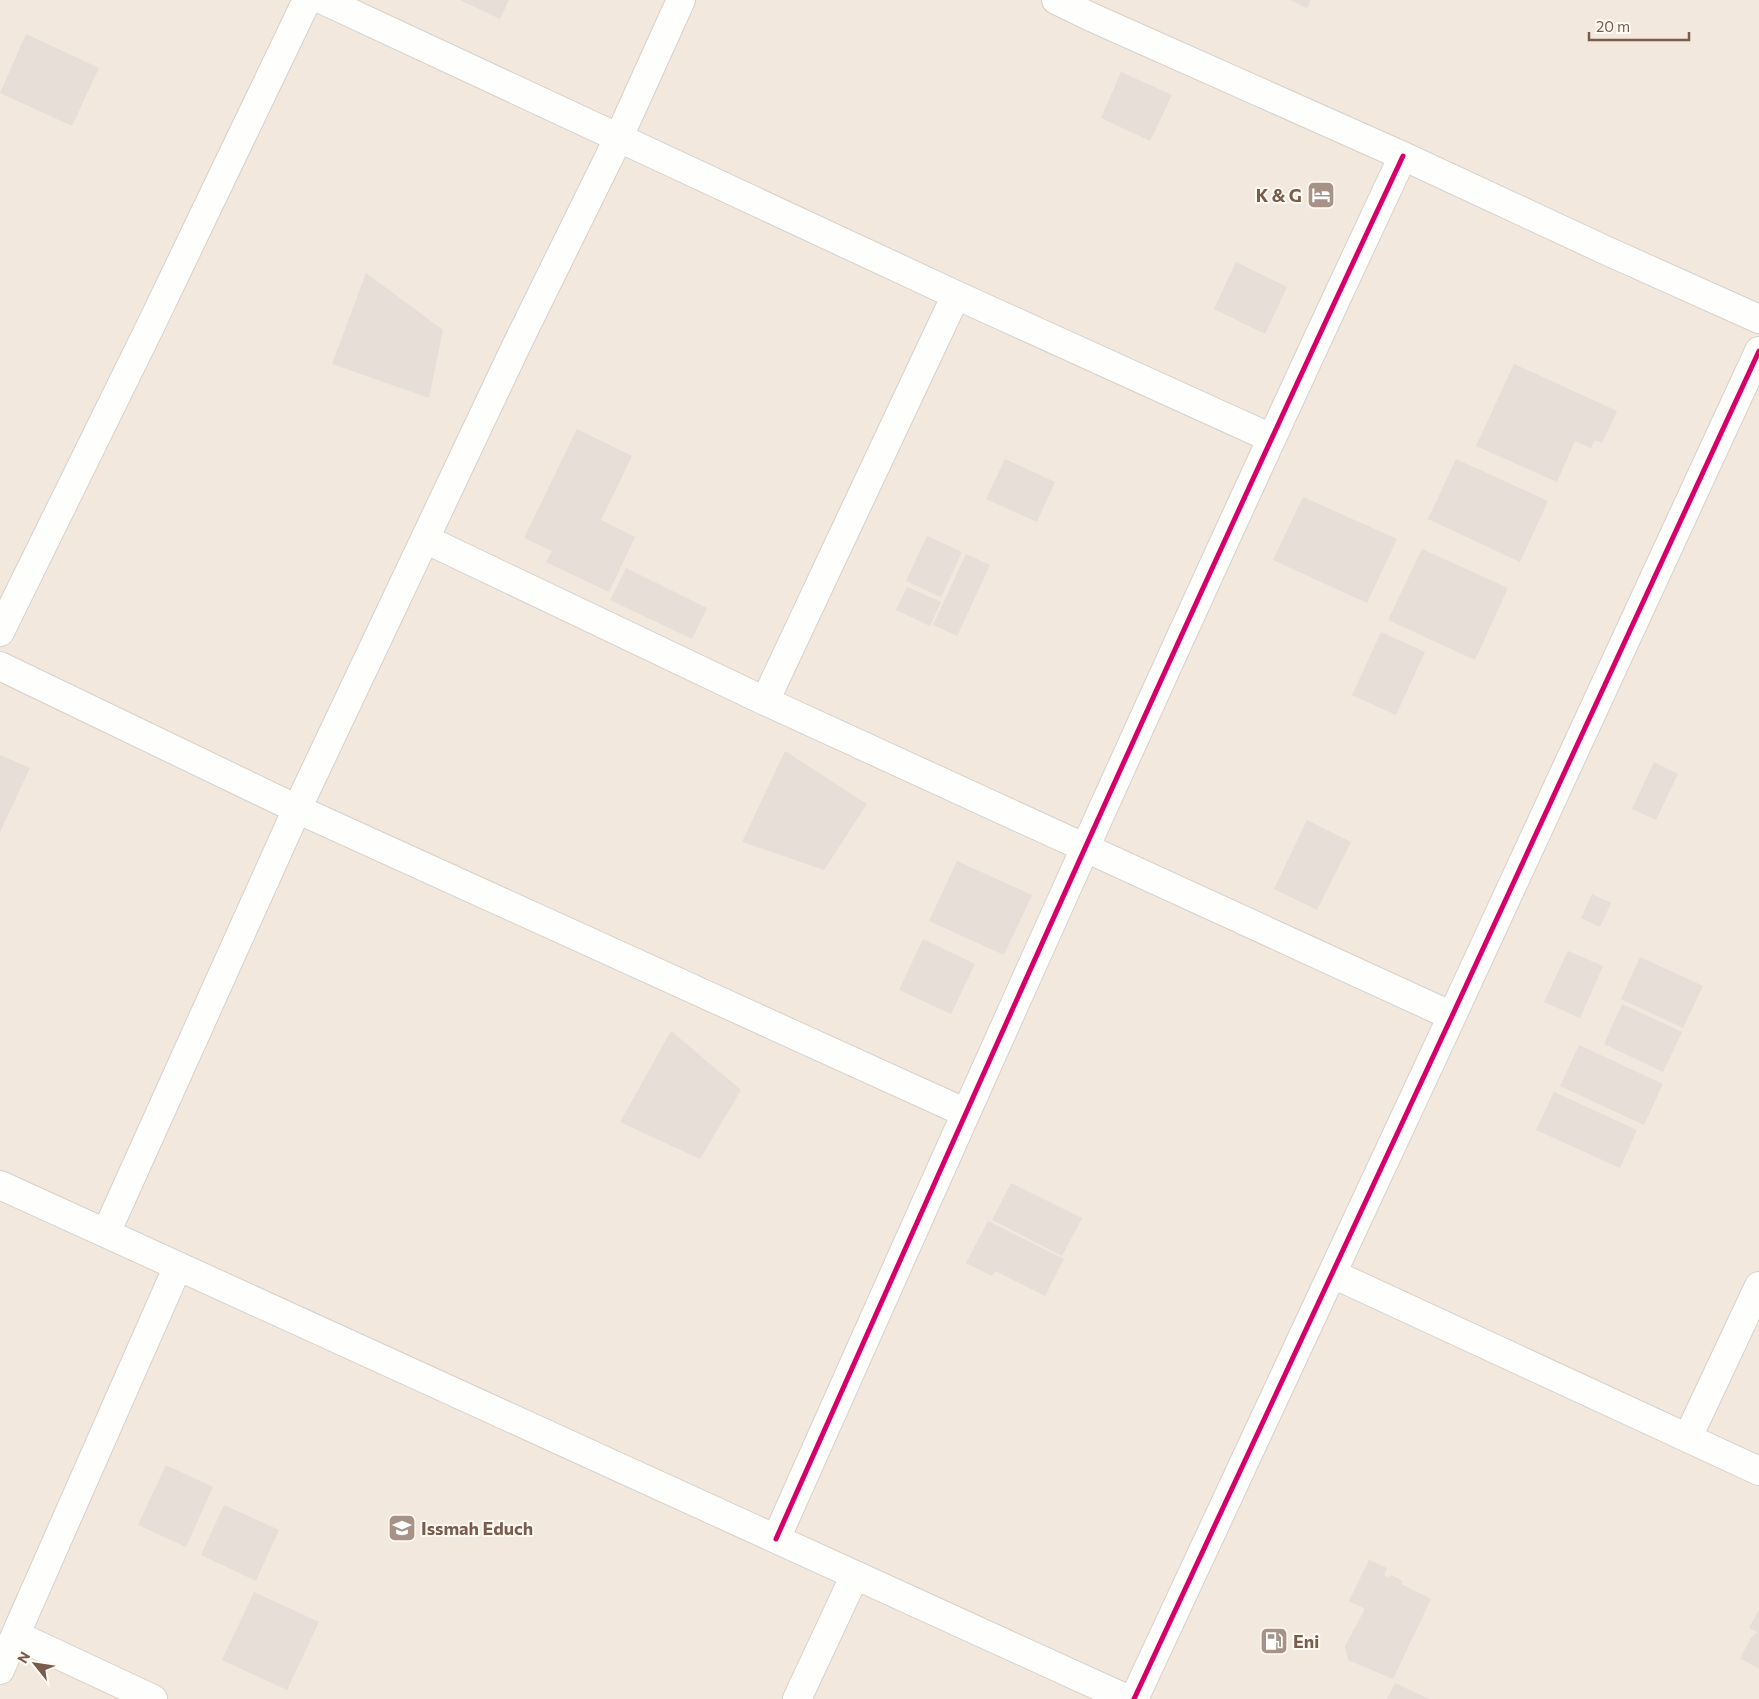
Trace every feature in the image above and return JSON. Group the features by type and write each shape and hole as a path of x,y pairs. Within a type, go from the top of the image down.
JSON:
{"street":[{"path":"0,632 142,344 307,0"},
{"path":"323,0 618,139 1271,438"},
{"path":"106,1233 297,809 519,340 618,139 681,0"},
{"path":"1056,0 1759,319"},
{"path":"776,1539 1271,438 1403,156"},
{"path":"765,701 956,295"},
{"path":"1134,1699 1333,1274 1759,351"},
{"path":"425,539 765,701 1452,1016"},
{"path":"0,666 297,809 966,1113"},
{"path":"0,1185 1127,1699"},
{"path":"0,1670 178,1266"},
{"path":"1333,1274 1759,1471"},
{"path":"1688,1438 1759,1286"},
{"path":"797,1699 855,1575"},
{"path":"16,1635 153,1699"}],"shaded area":[{"path":"0,0 1759,0 1759,1699 0,1699"}],"building":[{"path":"460,0 509,0 500,19"},
{"path":"1290,0 1311,0 1307,8"},
{"path":"26,34 99,68 72,126 0,93"},
{"path":"1121,72 1172,95 1150,141 1101,118"},
{"path":"1236,262 1287,287 1265,334 1214,309"},
{"path":"366,273 443,330 429,398 332,364"},
{"path":"1514,364 1617,411 1602,443 1595,440 1591,448 1575,441 1557,482 1476,446"},
{"path":"577,429 632,456 601,520 635,537 609,592 546,562 552,551 524,538"},
{"path":"1005,459 1055,482 1037,522 986,499"},
{"path":"1456,459 1548,501 1520,562 1428,519"},
{"path":"1303,497 1397,539 1367,603 1273,560"},
{"path":"927,536 962,552 941,597 906,581"},
{"path":"1422,549 1508,588 1475,660 1388,620"},
{"path":"966,554 990,565 957,636 933,625"},
{"path":"626,568 707,608 692,639 610,600"},
{"path":"907,587 941,602 930,626 896,610"},
{"path":"1381,632 1425,652 1396,715 1352,695"},
{"path":"785,751 867,804 824,870 742,842"},
{"path":"0,755 30,768 0,832"},
{"path":"1654,762 1678,774 1656,820 1632,809"},
{"path":"1307,820 1351,842 1317,910 1274,889"},
{"path":"957,861 1032,895 1004,955 929,921"},
{"path":"1592,894 1611,903 1600,927 1581,918"},
{"path":"923,939 975,964 951,1014 899,990"},
{"path":"1568,951 1603,966 1580,1018 1544,1002"},
{"path":"1640,957 1703,986 1683,1028 1621,999"},
{"path":"1622,1004 1682,1032 1663,1072 1604,1044"},
{"path":"671,1031 741,1090 700,1159 620,1122"},
{"path":"1579,1045 1663,1084 1644,1125 1560,1086"},
{"path":"1554,1092 1637,1130 1620,1168 1536,1130"},
{"path":"1011,1183 1082,1218 1062,1256 992,1220"},
{"path":"988,1221 1064,1259 1045,1296 995,1271 992,1276 966,1263"},
{"path":"166,1465 213,1487 186,1547 138,1525"},
{"path":"224,1505 279,1530 256,1581 201,1555"},
{"path":"1369,1560 1387,1568 1384,1575 1389,1578 1391,1575 1403,1581 1401,1584 1431,1599 1393,1679 1348,1660 1345,1646 1365,1609 1349,1601"},
{"path":"254,1592 319,1622 287,1690 222,1660"},
{"path":"1759,1610 1759,1669 1740,1658 1751,1638 1757,1632 1749,1628"},
{"path":"1395,1683 1429,1699 1387,1699"}],"cycle path":[{"path":"776,1539 1164,673 1403,156"},
{"path":"1134,1699 1759,351"}],"place":[{"name":"K & G","path":"1321,195"},
{"name":"Issmah Educh","path":"402,1528"},
{"name":"Eni","path":"1274,1641"}]}
